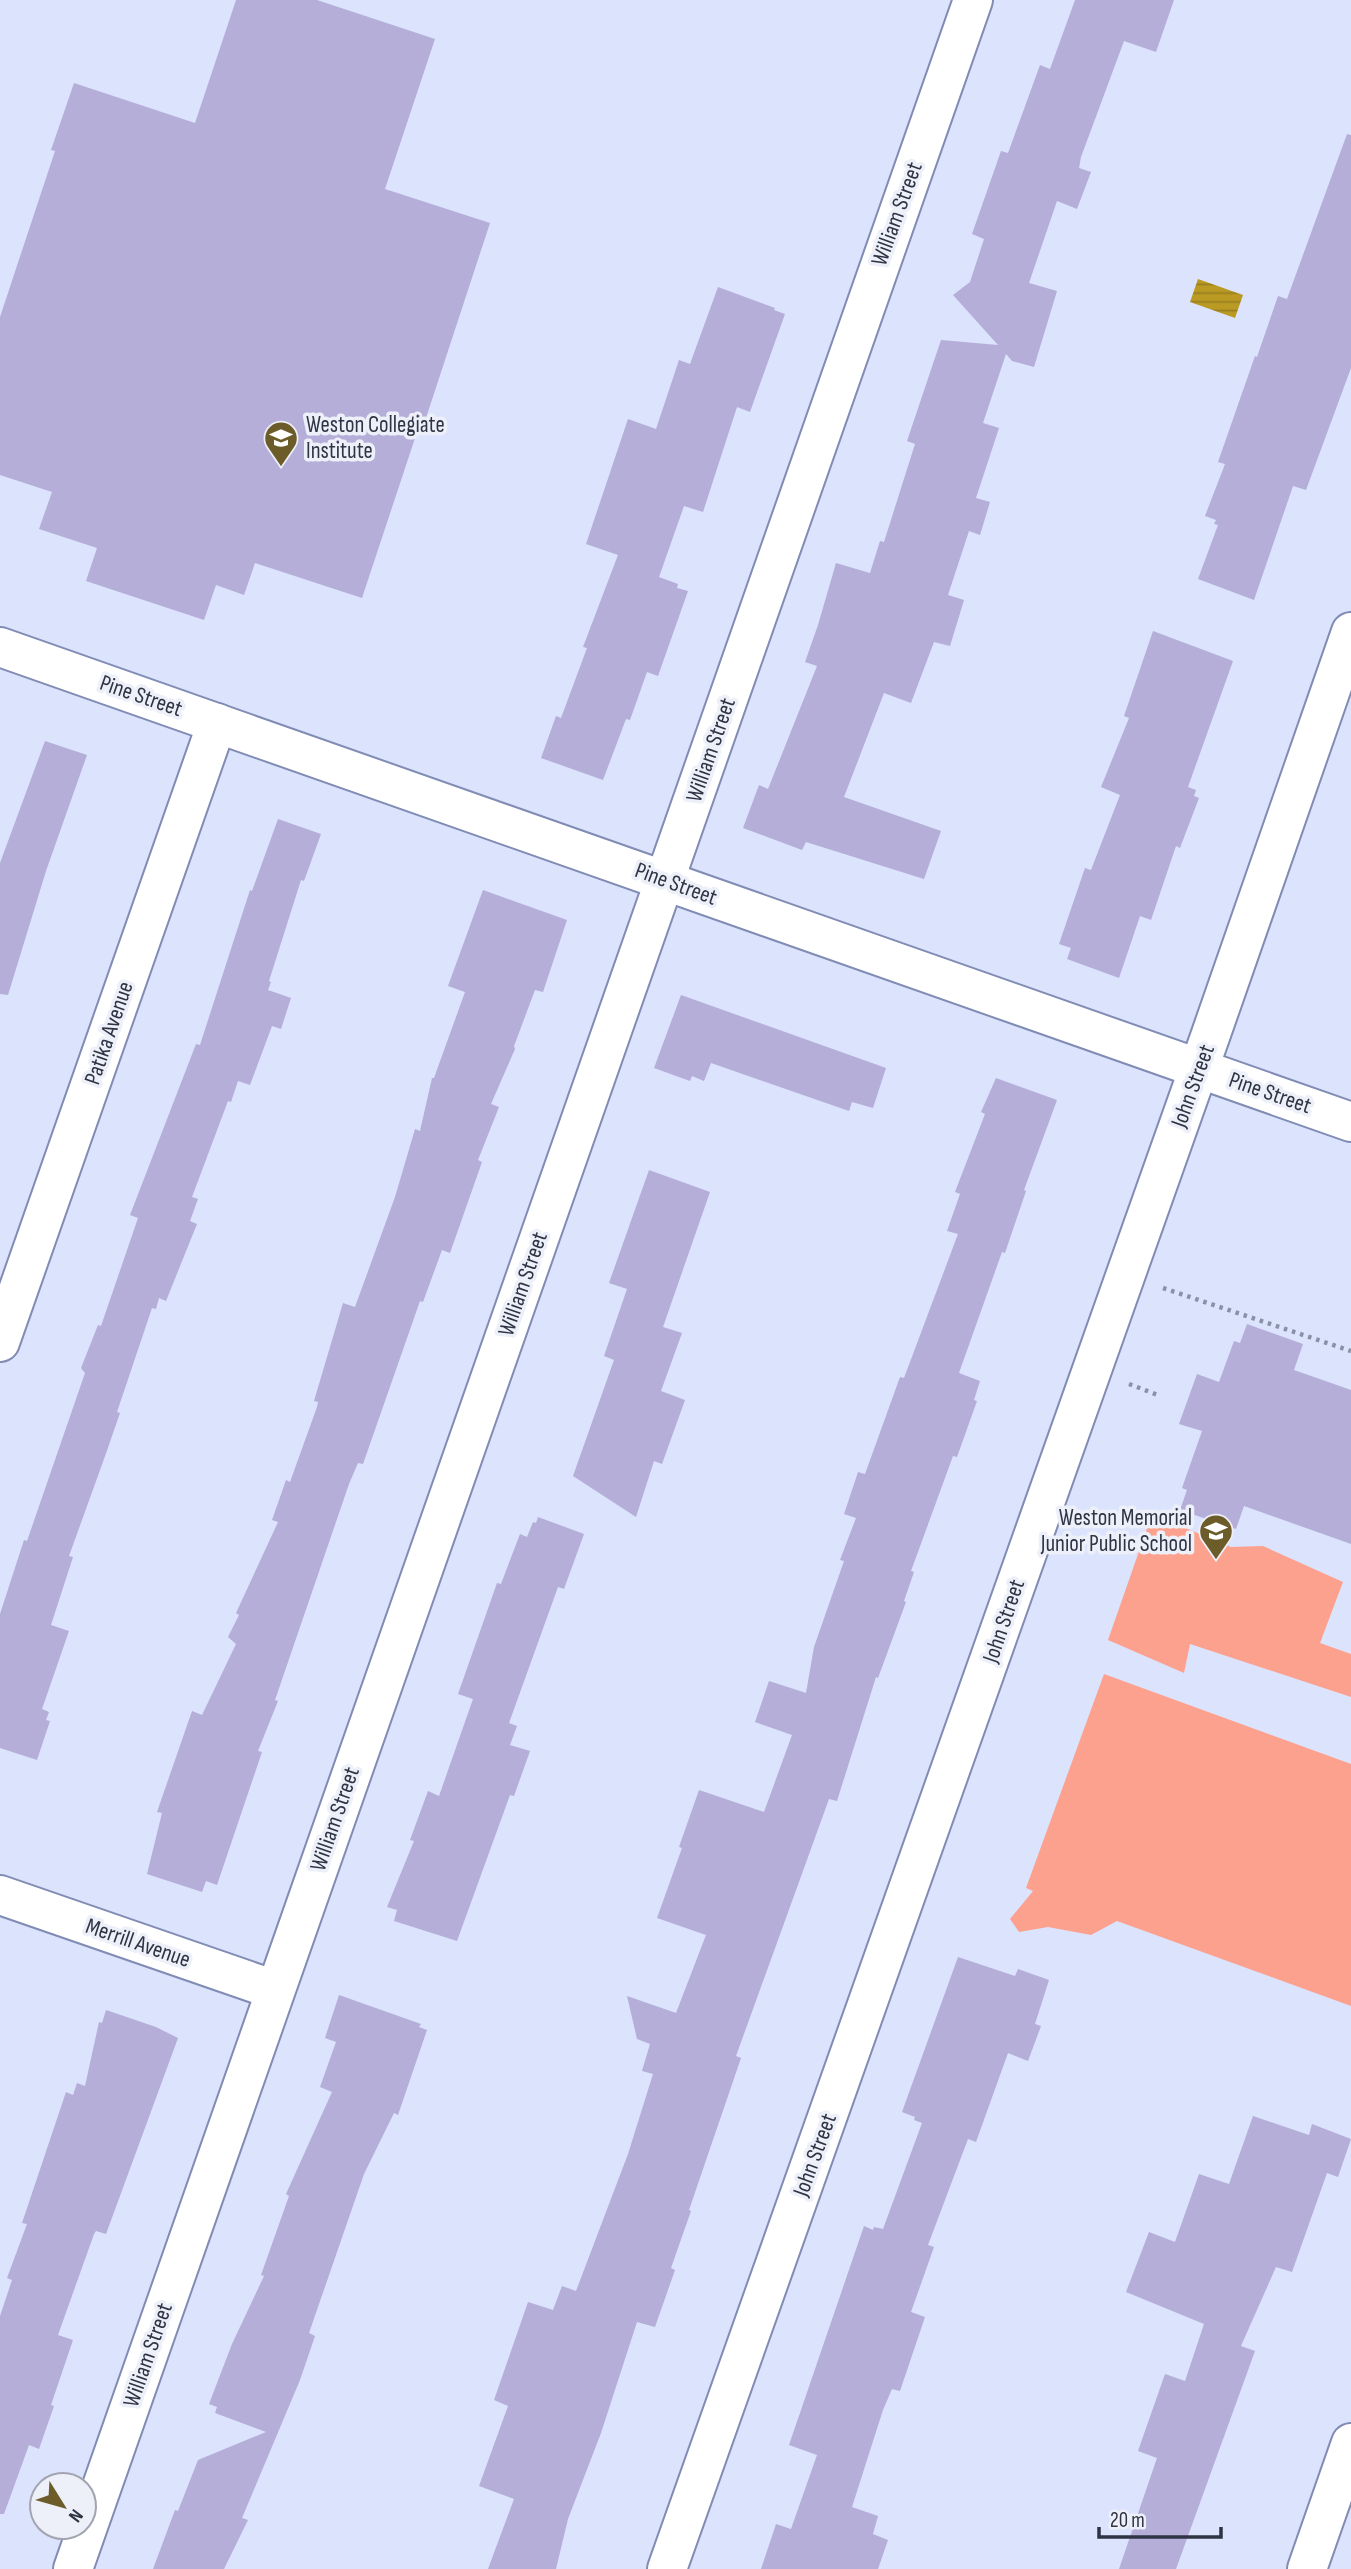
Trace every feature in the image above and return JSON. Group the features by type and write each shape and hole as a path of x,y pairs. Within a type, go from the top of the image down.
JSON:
{"street":[{"name":"William Street","path":"74,2569 973,0"},
{"name":"John Street","path":"667,2569 1199,1069 1351,632"},
{"name":"Pine Street","path":"0,647 1351,1122"},
{"name":"Patika Avenue","path":"0,1342 217,723"},
{"name":"Merrill Avenue","path":"0,1895 275,1990"},
{"path":"1307,2569 1351,2443"}],"path":[{"path":"1157,1286 1351,1351"},
{"path":"1123,1382 1158,1395"}],"shaded area":[{"path":"1198,279 1243,295 1235,318 1190,302"},
{"path":"1152,1514 1231,1547 1263,1546 1343,1582 1320,1643 1351,1654 1351,1697 1190,1644 1184,1673 1108,1640"},
{"path":"1104,1674 1351,1764 1351,2006 1117,1921 1091,1935 1048,1927 1019,1932 1010,1919 1033,1891 1026,1888"}],"building":[{"path":"236,0 317,0 435,39 385,189 490,223 425,421 421,420 362,598 255,563 244,595 216,585 204,620 86,581 97,548 39,529 52,492 0,475 0,317 55,151 51,150 74,83 195,123"},
{"path":"1075,0 1174,0 1156,52 1124,41 1081,157 1079,168 1091,172 1077,209 1057,201 1029,283 1057,291 1034,367 1012,361 1006,354 983,423 999,428 976,498 990,502 980,535 969,531 948,595 964,600 950,646 934,642 911,703 884,693 844,797 941,831 924,879 806,842 802,850 743,828 759,785 768,789 817,666 805,662 836,563 870,573 880,541 884,542 915,444 907,441 941,340 998,345 953,295 970,282 984,239 972,234 1001,151 1008,153 1040,65 1050,69"},
{"path":"1347,134 1351,135 1351,368 1306,490 1293,486 1254,600 1198,579 1218,525 1214,524 1216,520 1205,516 1225,464 1218,462 1255,356 1257,357 1278,296 1287,299"},
{"path":"718,287 785,314 750,412 737,407 703,512 684,506 659,577 688,591 658,676 647,672 630,720 626,719 603,780 541,758 556,716 561,718 587,648 583,647 618,555 586,544 628,419 656,429 679,360 690,364"},
{"path":"1153,631 1233,661 1188,787 1196,790 1194,796 1199,798 1180,848 1176,846 1151,920 1140,916 1119,978 1067,959 1071,948 1059,944 1085,868 1091,870 1120,795 1101,787 1129,718 1124,716"},
{"path":"45,741 87,755 46,871 8,995 0,994 0,863"},
{"path":"278,819 321,834 304,881 301,880 269,981 268,990 291,998 281,1029 272,1026 250,1085 238,1081 231,1102 228,1101 192,1197 198,1199 190,1221 197,1224 166,1301 159,1298 156,1309 152,1308 117,1412 120,1413 69,1556 73,1557 51,1625 69,1631 42,1709 49,1712 46,1720 50,1721 37,1760 0,1748 0,1614 85,1373 81,1368 98,1325 101,1326 138,1218 130,1215 196,1044 200,1045 250,890 252,891"},
{"path":"483,890 567,920 543,992 535,990 515,1049 491,1104 499,1107 478,1160 482,1162 450,1253 442,1250 423,1302 420,1301 363,1464 358,1463 349,1484 275,1700 278,1701 258,1751 262,1752 217,1885 206,1881 202,1892 147,1874 162,1813 157,1812 192,1711 202,1715 236,1644 228,1637 239,1615 236,1613 278,1522 272,1520 286,1480 290,1482 317,1407 318,1402 314,1401 343,1303 355,1307 395,1197 415,1129 420,1131 432,1078 465,992 448,986"},
{"path":"681,995 886,1068 873,1108 852,1102 849,1111 711,1063 704,1081 692,1076 690,1081 654,1068"},
{"path":"996,1078 1057,1100 1024,1190 1026,1191 1005,1253 1002,1252 959,1373 980,1381 974,1400 977,1401 957,1457 953,1456 911,1571 914,1572 904,1601 906,1602 878,1678 876,1677 837,1801 829,1799 736,2056 741,2058 689,2210 691,2211 671,2268 675,2270 655,2327 637,2322 601,2433 568,2519 556,2569 488,2569 514,2499 479,2486 508,2406 494,2400 528,2302 553,2310 562,2286 576,2291 628,2154 653,2074 642,2071 650,2044 637,2039 627,1996 676,2013 706,1935 657,1918 699,1790 764,1812 792,1735 755,1722 769,1681 806,1693 814,1647 844,1561 840,1560 856,1518 844,1514 858,1472 865,1474 900,1377 904,1378 958,1234 947,1231 960,1194 955,1192 985,1114 981,1112"},
{"path":"649,1170 710,1192 663,1327 682,1333 661,1391 685,1400 662,1464 654,1461 636,1517 573,1476 614,1360 604,1356 627,1289 609,1283"},
{"path":"1247,1324 1303,1344 1294,1370 1351,1390 1351,1544 1244,1506 1236,1529 1180,1510 1187,1490 1182,1488 1202,1431 1179,1424 1197,1374 1219,1382 1234,1341 1240,1343"},
{"path":"538,1517 584,1534 564,1589 558,1587 509,1723 517,1726 510,1745 530,1751 514,1796 510,1795 457,1941 394,1921 397,1910 387,1907 414,1841 410,1840 428,1791 439,1796 473,1699 458,1694 497,1583 501,1584 520,1534 527,1537"},
{"path":"958,1957 1015,1976 1018,1969 1049,1980 1035,2024 1041,2026 1028,2061 1008,2053 976,2142 968,2139 928,2245 934,2247 911,2312 925,2317 900,2391 892,2389 883,2410 852,2507 878,2516 873,2534 888,2540 878,2569 761,2569 776,2524 791,2529 817,2455 789,2445 864,2226 873,2230 874,2227 883,2229 922,2123 902,2112"},
{"path":"339,1995 421,2024 419,2027 427,2030 398,2115 394,2113 364,2174 309,2333 315,2336 300,2380 242,2518 248,2520 224,2569 153,2569 175,2510 178,2511 198,2460 266,2432 215,2413 217,2407 209,2404 232,2344 264,2276 261,2275 289,2196 286,2194 332,2092 320,2087 336,2042 325,2038"},
{"path":"106,2010 156,2027 178,2038 106,2234 96,2231 94,2234 58,2335 73,2340 39,2449 29,2445 4,2514 0,2514 0,2316 12,2280 7,2278 27,2224 22,2223 66,2092 73,2095 77,2083 85,2086 99,2022 102,2023"},
{"path":"1253,2116 1309,2135 1312,2124 1351,2139 1338,2177 1327,2173 1292,2272 1276,2267 1241,2346 1255,2351 1176,2569 1119,2569 1157,2458 1138,2451 1165,2374 1185,2381 1204,2324 1126,2292 1149,2232 1175,2242 1199,2174 1229,2184"}],"place":[{"name":"Weston Collegiate Institute","path":"281,468"},
{"name":"Weston Memorial Junior Public School","path":"1216,1561"}]}
